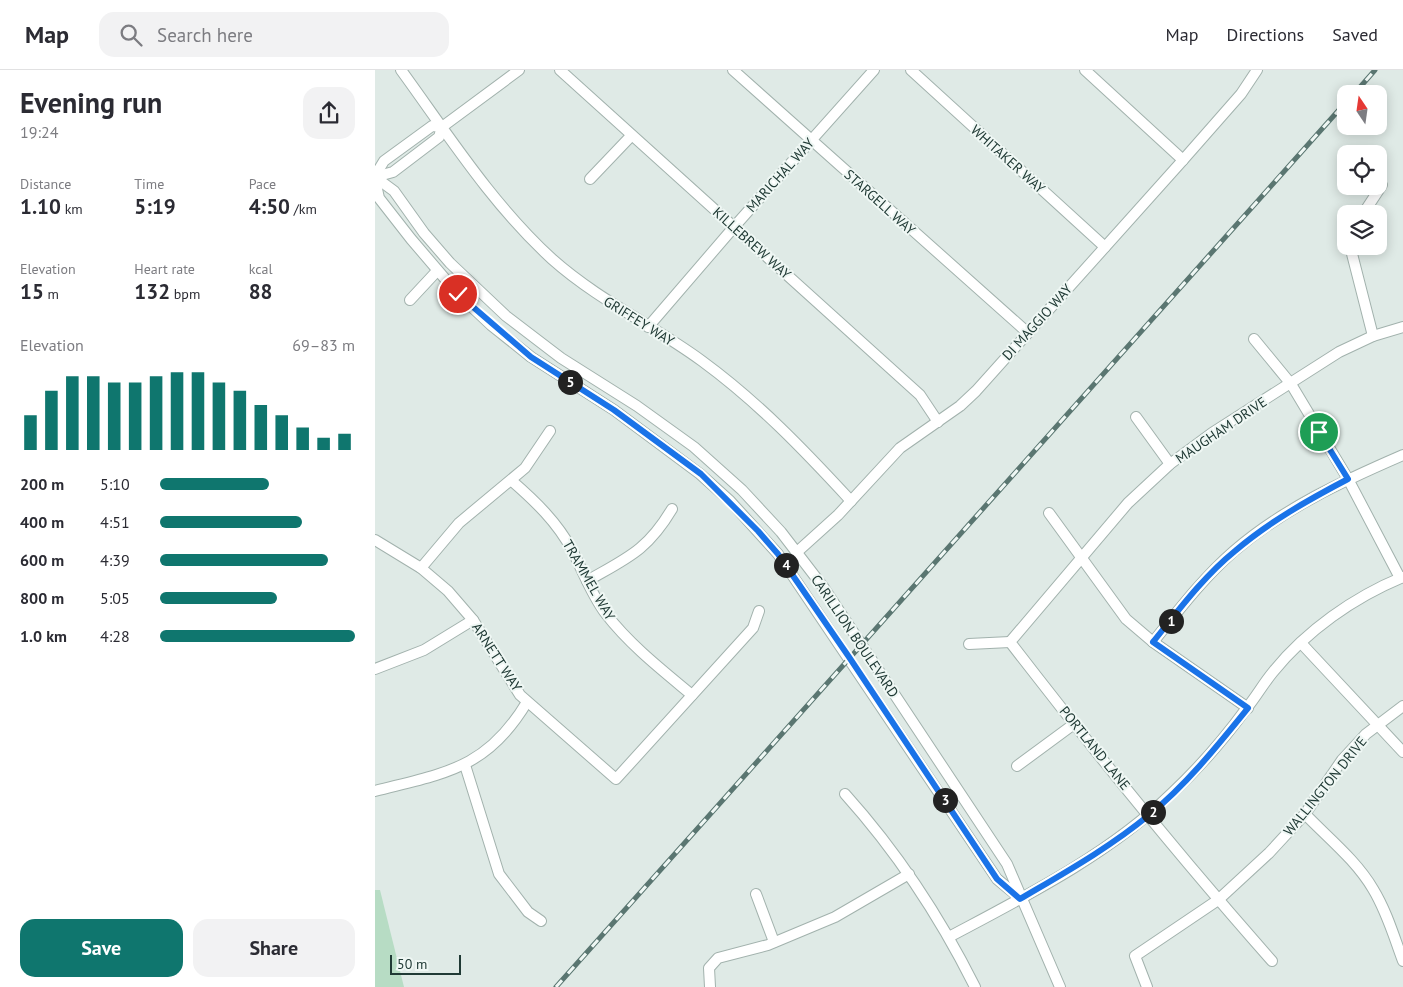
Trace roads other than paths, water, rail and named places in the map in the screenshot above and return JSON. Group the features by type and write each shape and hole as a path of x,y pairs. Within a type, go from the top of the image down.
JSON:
{"street":[{"name":"GRIFFEY WAY","path":"401,70 473,172 525,232 580,282 701,360 763,409 851,501"},
{"path":"375,178 393,172 439,137 442,127 519,70"},
{"name":"KILLEBREW WAY","path":"560,70 920,395 938,422"},
{"name":"STARGELL WAY","path":"733,70 1028,333"},
{"name":"MARICHAL WAY","path":"649,327 734,227 874,70"},
{"name":"WHITAKER WAY","path":"911,70 1105,247"},
{"path":"1085,70 1183,160"},
{"name":"DI MAGGIO WAY","path":"797,552 851,501 899,448 938,422 976,391 1241,94 1257,70"},
{"path":"590,179 631,136"},
{"name":"CARILLION BOULEVARD","path":"375,178 379,198 437,271 458,294 497,330 531,357 659,442 701,474 758,531 778,554 822,617 997,879 1020,899"},
{"name":"CARILLION BOULEVARD","path":"375,178 394,191 424,233 450,263 506,316 561,358 637,406 694,447 742,490 797,552 861,643 1007,864 1020,899 1061,987"},
{"path":"1352,255 1373,336"},
{"path":"410,300 437,271"},
{"name":"MAUGHAM DRIVE","path":"1010,642 1128,503 1170,464 1212,433 1339,352 1373,336 1403,327"},
{"path":"949,937 1020,899 1108,845 1149,815 1206,758 1248,708 1273,672 1301,643 1340,612 1365,596 1402,578 1348,479 1291,384 1253,339"},
{"path":"1136,417 1170,464"},
{"path":"421,568 459,523 525,468 550,432"},
{"path":"1153,642 1197,588 1235,551 1296,506 1348,479 1403,455"},
{"name":"TRAMMEL WAY","path":"511,481 531,497 557,526 571,548 605,612 624,635 692,695"},
{"path":"587,581 645,546 660,529 672,509"},
{"path":"1049,513 1126,619 1153,642 1248,708"},
{"name":"ARNETT WAY","path":"375,540 421,568 448,591 473,620 509,679 527,702 616,779 692,695"},
{"path":"692,695 753,628 759,611"},
{"path":"375,669 425,650 473,620"},
{"path":"969,644 1010,642"},
{"name":"PORTLAND LANE","path":"1010,642 1074,724 1218,900 1272,962"},
{"path":"1301,643 1403,752"},
{"path":"375,791 465,765 485,753 502,738 527,702"},
{"name":"WALLINGTON DRIVE","path":"1147,987 1135,956 1218,900 1269,853 1305,814 1342,760 1366,734 1403,706"},
{"path":"1017,766 1074,724"},
{"path":"465,765 482,816 493,860 499,874 528,912 541,921"},
{"path":"845,794 909,874 949,937 975,987"},
{"path":"1305,814 1355,865 1373,888 1384,908 1403,961"},
{"path":"710,987 709,968 718,958 774,942 835,917 909,874"},
{"path":"756,894 774,942"}],"railway":[{"path":"1362,85 1375,70"},
{"path":"556,987 1337,112"}]}
